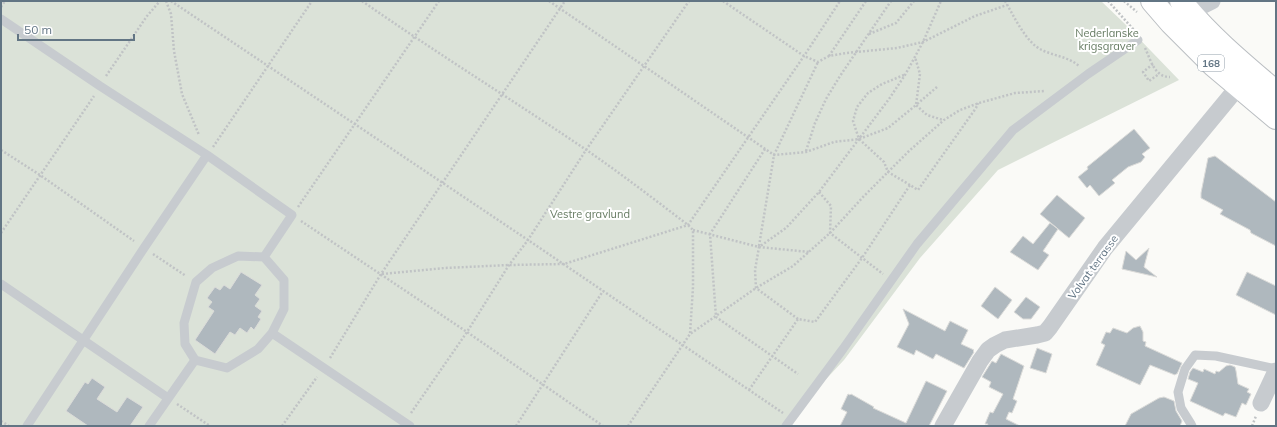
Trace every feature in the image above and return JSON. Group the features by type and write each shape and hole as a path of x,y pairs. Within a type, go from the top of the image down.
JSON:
{"main road":[{"name":"168","path":"1152,1 1171,23 1213,66 1276,118"},
{"name":"168","path":"1185,7 1249,70 1276,92"}],"street":[{"path":"1185,7 1212,1"},
{"name":"Volvat terrasse","path":"943,426 980,361 988,350 1005,340 1037,336 1045,333 1050,328 1106,248 1238,87"},
{"path":"1261,403 1276,370"}],"lane":[{"path":"1,19 207,156 292,215 264,257"},
{"path":"789,423 917,244 1013,130 1088,74 1139,39"},
{"path":"28,426 144,248 207,156"},
{"path":"238,256 264,257 284,280 284,309 272,333 258,349 227,368 196,360 185,344 184,323 196,282 212,268 238,256"},
{"path":"1,284 84,339 168,398"},
{"path":"272,333 407,424"},
{"path":"1192,426 1181,408 1178,392 1184,369 1195,355 1216,356 1276,370"},
{"path":"150,426 168,398 196,360"}],"path":[{"path":"1,7 5,1"},
{"path":"1,233 92,101 100,86 143,22 160,1"},
{"path":"166,1 171,14 174,51 182,94 207,156"},
{"path":"171,1 684,345 749,390 789,423"},
{"path":"207,156 312,1"},
{"path":"362,1 414,38 503,94 586,150 688,224 693,230 759,246 810,252"},
{"path":"439,1 292,215 467,332 603,426"},
{"path":"549,1 748,136 774,156 806,152 834,142 859,139 888,128 937,87"},
{"path":"282,426 323,368 381,274 565,1"},
{"path":"407,424 509,265 528,240 586,150 689,1"},
{"path":"723,1 804,56 818,62"},
{"path":"381,274 445,268 564,264 688,224 804,56 840,1"},
{"path":"829,56 866,1"},
{"path":"806,152 815,123 826,99 891,1"},
{"path":"868,35 896,23 914,1"},
{"path":"759,246 786,228 819,192 859,139 905,75 924,42 941,1"},
{"path":"1005,1 1028,39 1040,50 1074,62 1088,74"},
{"path":"1108,1 1139,39 1159,74 1163,77 1170,77"},
{"path":"756,288 755,270 774,156 818,62 829,56 858,51 897,48 924,42 975,16 1007,5"},
{"path":"915,57 920,74 916,105"},
{"path":"1153,64 1143,72 1149,81 1159,74"},
{"path":"1151,73 1156,70"},
{"path":"905,75 882,84 868,93 857,107 853,121 859,139 884,162 888,172 918,190 978,103"},
{"path":"690,334 756,288 793,266 810,252 909,151 944,120 960,110 978,103 1015,93 1069,88"},
{"path":"916,105 927,115 944,120"},
{"path":"716,317 710,234 765,149"},
{"path":"1,150 196,282"},
{"path":"756,288 798,319 815,322 862,258 910,185"},
{"path":"819,192 831,206 830,233"},
{"path":"628,426 690,334 693,287 693,230"},
{"path":"830,233 891,280"},
{"path":"516,426 604,291"},
{"path":"716,317 798,374"},
{"path":"749,390 798,319"},
{"path":"168,398 210,426"},
{"path":"1,421 9,426"}],"green space":[{"name":"Vestre gravlund","path":"1,1 1101,1 1179,80 998,170 920,258 844,360 782,426 1,426"}],"building":[{"path":"1134,129 1150,148 1142,154 1145,157 1141,162 1128,167 1112,180 1115,183 1099,196 1090,185 1087,188 1078,177 1088,169 1087,167"},
{"path":"1215,156 1276,202 1276,246 1220,214 1223,210 1201,198 1208,158"},
{"path":"1057,195 1085,218 1069,238 1040,214"},
{"path":"1050,223 1058,229 1043,251 1049,255 1038,270 1010,252 1023,236 1033,244"},
{"path":"1149,248 1144,267 1157,277 1122,269 1126,251 1136,260"},
{"path":"241,272 262,285 255,295 260,299 255,306 262,311 258,317 261,319 254,330 251,327 247,333 240,328 235,335 230,332 215,354 195,340 214,311 208,307 212,302 207,298 215,287 220,290 224,285 230,289"},
{"path":"1247,272 1276,286 1276,315 1236,295"},
{"path":"995,287 1012,300 998,319 981,306"},
{"path":"1026,297 1040,307 1031,319 1023,319 1014,312"},
{"path":"903,309 945,331 950,321 968,330 961,344 974,350 974,352 964,368 936,354 933,359 916,350 914,355 897,347 909,324"},
{"path":"1140,326 1143,332 1143,341 1146,342 1145,346 1182,363 1177,374 1175,375 1150,365 1140,385 1096,365 1105,345 1101,343 1106,332 1110,333 1113,328 1127,333 1133,328"},
{"path":"1037,348 1052,354 1046,373 1030,368"},
{"path":"1001,354 1024,366 1013,399 1017,401 1012,413 1009,412 1006,419 1020,426 987,426 988,424 985,424 990,412 993,413 1003,394 989,387 991,382 982,377 992,361 996,363"},
{"path":"1230,365 1235,367 1238,384 1249,389 1247,392 1251,394 1246,405 1242,403 1236,417 1225,413 1223,416 1190,401 1198,383 1188,379 1193,368 1203,372 1204,369 1215,374 1216,371 1219,372 1226,366"},
{"path":"92,378 105,387 97,399 117,412 127,397 143,407 130,426 88,426 66,411 85,382 88,384"},
{"path":"926,381 947,391 929,426 840,426 847,412 841,409 848,394 851,394 874,407 873,408 906,423"},
{"path":"1164,397 1174,401 1176,411 1182,421 1180,426 1125,426 1131,414 1159,398"}],"park label":[{"name":"Nederlanske krigsgraver","path":"1107,39"}]}
